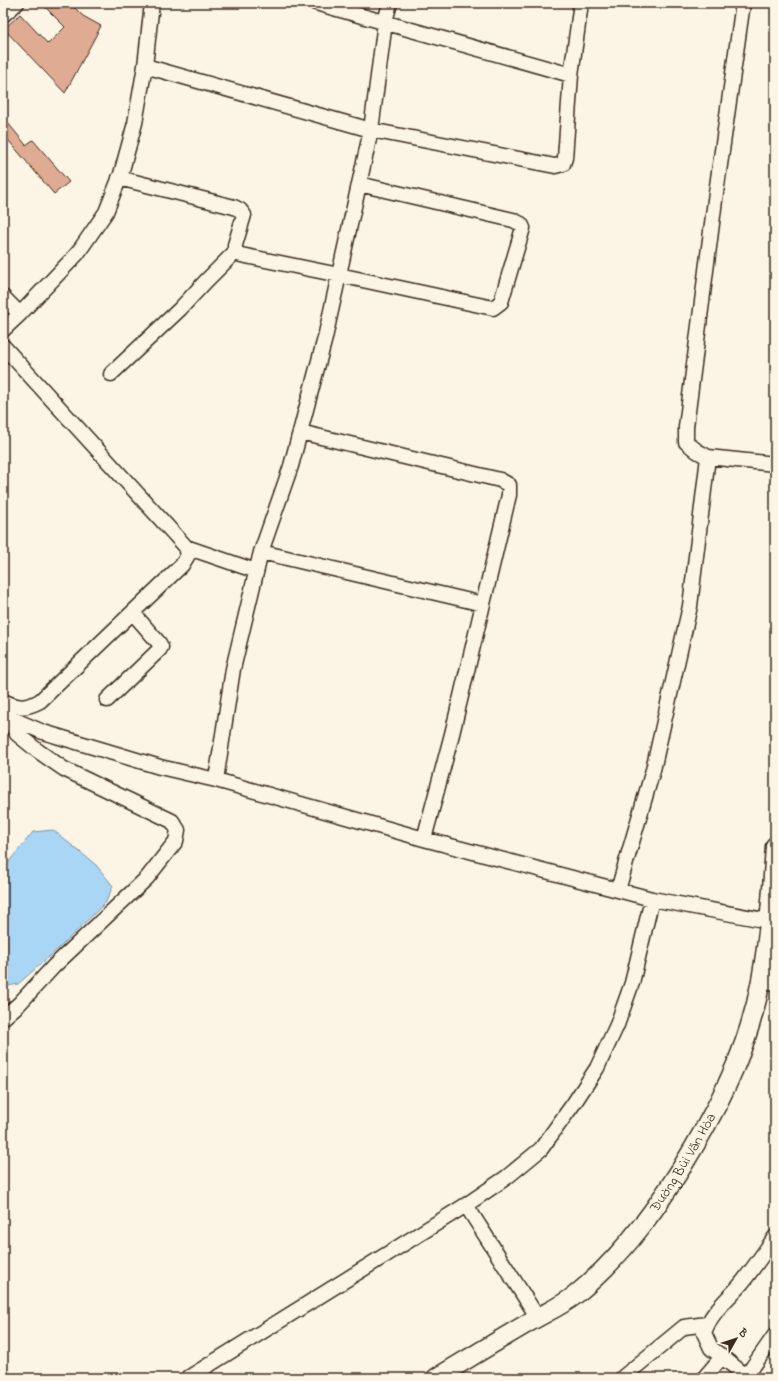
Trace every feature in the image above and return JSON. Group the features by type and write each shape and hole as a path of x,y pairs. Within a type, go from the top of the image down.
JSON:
{"main road":[{"name":"Đường Bùi Văn Hòa","path":"436,1378 573,1297 605,1269 655,1209 678,1174 728,1083 741,1052 751,1020 768,982 775,846"}],"street":[{"path":"3,15 17,3"},
{"path":"3,330 77,254 106,212 119,178 135,123 145,66 152,3"},
{"path":"316,3 570,74"},
{"path":"216,780 233,669 256,571 261,552 291,466 325,338 371,130 385,22 390,3"},
{"path":"145,66 371,130 555,166 563,164 564,158 570,74 581,3"},
{"path":"743,3 715,200 686,427 686,442 697,451 708,456 775,464"},
{"path":"119,178 234,207 240,210 244,215 235,245 236,252"},
{"path":"236,252 241,255 493,308 501,302 523,228 520,224 513,220 359,184"},
{"path":"111,374 180,309 236,252"},
{"path":"3,296 20,314"},
{"path":"3,346 186,547 188,555 182,565 40,701 32,706 25,707 14,706 3,701"},
{"path":"300,432 500,480 509,485 509,495 452,734 424,839"},
{"path":"618,890 653,770 690,606 708,456"},
{"path":"186,547 256,571"},
{"path":"261,552 483,604"},
{"path":"107,700 159,650 161,646 132,613"},
{"path":"4,716 43,732 160,767 216,780 424,839 652,899 771,915"},
{"path":"3,1018 19,1004 54,966 147,878 176,841 178,830 172,821 64,769 17,734 4,716"},
{"path":"188,1378 466,1205 508,1177 541,1149 597,1068 617,1025 632,983 652,899"},
{"path":"466,1205 538,1318"},
{"path":"775,1236 762,1258 732,1294 711,1316 704,1333 711,1348 746,1377 775,1335"},
{"path":"622,1378 684,1327 707,1324"},
{"path":"704,1378 722,1357"}],"water":[{"path":"53,830 96,865 113,886 106,902 59,948 18,984 3,987 3,869 33,832"}],"building":[{"path":"41,3 70,3 83,16 101,26 65,93 4,29 20,14 48,44 65,27"},
{"path":"3,117 26,145 33,140 69,182 54,194 3,134"}]}
